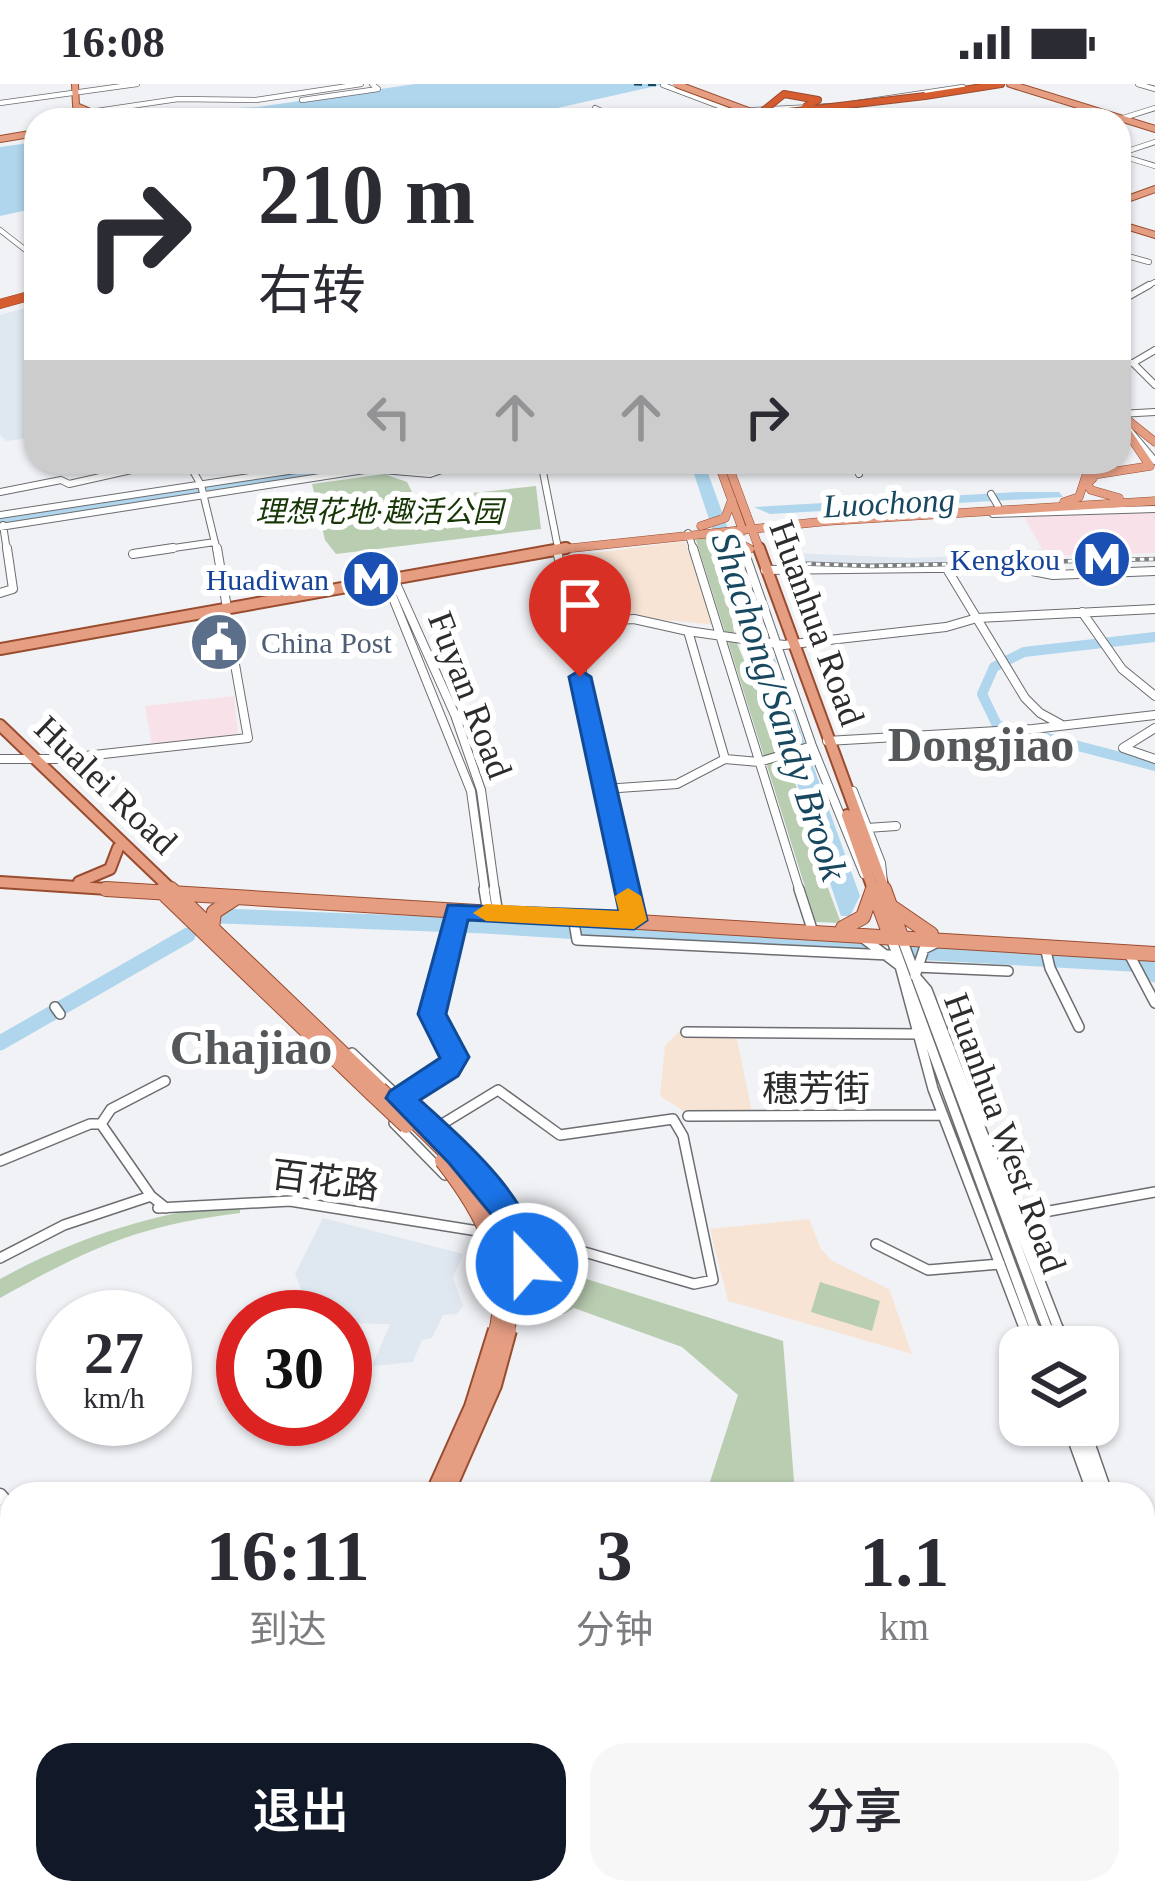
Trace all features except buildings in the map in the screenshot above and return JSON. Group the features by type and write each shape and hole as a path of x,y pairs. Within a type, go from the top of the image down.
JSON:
{"highway":[{"path":"830,108 1002,84"},
{"path":"766,108 784,94 818,100 804,107"},
{"path":"827,108 922,95"},
{"path":"800,108 922,95"},
{"path":"828,108 861,103"}],"main road":[{"path":"670,84 733,108"},
{"path":"670,84 733,108"},
{"path":"1002,84 1084,108"},
{"path":"1131,428 1153,451"},
{"path":"1131,435 1150,466 1131,469"},
{"name":"Huanhua Road","path":"727,474 901,951"},
{"path":"1084,491 1082,478 1091,474"},
{"path":"1059,506 1084,491 1095,477 1155,476"},
{"path":"1084,491 1155,504"},
{"path":"962,514 1132,499"},
{"path":"698,530 724,518 767,531 783,522 994,500 1059,506 1155,504"},
{"path":"0,646 557,546 783,522 1155,504"},
{"name":"Huanhua Road","path":"742,525 765,570 788,642 864,828 901,951"},
{"path":"225,605 557,546"},
{"name":"Hualei Road","path":"0,725 118,848 167,890"},
{"name":"Hualei Road","path":"0,736 56,779 167,890"},
{"path":"79,883 110,869 118,848"},
{"path":"0,879 492,907 758,928 852,930"},
{"path":"0,879 457,911 811,926 852,930 901,951 937,938 1130,956 1155,952"},
{"path":"852,930 878,887"},
{"path":"167,890 212,928 300,1019"},
{"path":"167,890 477,1187 501,1228 511,1266 513,1304 507,1346 450,1482"},
{"path":"212,928 214,912 240,897"},
{"path":"889,904 937,938"},
{"path":"1045,948 1155,952"},
{"path":"376,1091 467,1189 488,1223 502,1273 502,1310 494,1348 439,1482"}],"street":[{"path":"0,103 125,84"},
{"path":"77,88 137,84"},
{"path":"114,108 169,99 251,98 351,84"},
{"path":"115,108 174,99 256,100 361,84"},
{"path":"302,100 378,89 372,84"},
{"path":"670,84 733,108"},
{"path":"792,108 1002,84"},
{"path":"1138,84 1155,89"},
{"path":"218,107 241,101 258,103"},
{"path":"0,230 24,249"},
{"path":"1133,363 1155,350"},
{"path":"1133,363 1155,370"},
{"path":"1133,363 1155,386"},
{"path":"0,492 116,474"},
{"path":"0,757 75,757 248,738 215,542 194,474"},
{"path":"245,474 246,478"},
{"path":"202,489 272,474"},
{"path":"0,593 14,589 1,521 328,474"},
{"path":"402,474 437,474"},
{"path":"543,474 633,918"},
{"path":"981,513 1155,504"},
{"path":"698,530 720,636 811,926"},
{"path":"134,554 215,542"},
{"path":"765,570 1011,567 1053,575 1155,572"},
{"path":"947,569 1019,695 1036,712 1063,725"},
{"name":"Fuyan Road","path":"389,577 471,791 492,907"},
{"path":"570,623 634,619 738,639 788,642 946,627 977,618 1155,609"},
{"path":"1082,612 1108,652 1155,696"},
{"path":"688,631 725,759"},
{"path":"788,642 812,746 855,858 878,887"},
{"path":"1033,729 1036,712"},
{"path":"830,741 1033,729 1155,715"},
{"path":"1155,728 1123,748 1155,759"},
{"path":"604,789 677,784 725,759 759,762 812,746"},
{"path":"56,779 60,767 75,757"},
{"path":"864,828 896,826"},
{"path":"400,1098 461,1059 441,1039 432,1014 457,911"},
{"path":"573,917 577,940 758,950 901,951 1008,971"},
{"path":"758,928 758,950"},
{"path":"901,951 937,938"},
{"path":"1045,948 1079,1027"},
{"path":"901,951 898,983 1024,1326"},
{"path":"901,951 927,990 1002,1215 1054,1326"},
{"path":"1130,956 1155,1003"},
{"path":"300,1019 434,1130 480,1177 521,1232 703,1286 713,1280 683,1136 674,1119 560,1135 498,1090 434,1130"},
{"path":"300,1019 321,1054 442,1171 484,1232 506,1290 519,1288 527,1280"},
{"path":"686,1032 920,1034"},
{"name":"Huanhua West Road","path":"920,1034 1002,1215 1036,1326"},
{"path":"101,1124 111,1108 165,1081"},
{"name":"穗芳街","path":"688,1116 943,1115"},
{"path":"0,1161 89,1124 101,1124"},
{"path":"0,1258 64,1226 151,1196 101,1124"},
{"path":"1002,1215 1155,1192"},
{"name":"百花路","path":"151,1196 162,1208 287,1201 371,1214 441,1232 484,1232"},
{"path":"472,1212 488,1209 494,1201"},
{"path":"496,1273 493,1315 519,1295 527,1280 521,1232"},
{"path":"876,1244 928,1270 1000,1264"},
{"path":"1077,1446 1090,1482"},
{"path":"1089,1446 1102,1482"}],"shaded area":[{"path":"24,308 24,439 6,441 0,435 0,315"},
{"path":"1155,513 1155,553 1046,556 1024,517"},
{"path":"685,541 715,625 636,617 585,621 571,556"},
{"path":"1036,549 1043,549 1055,571 1028,563 875,569 785,566 791,553 909,558 1037,554"},
{"path":"234,696 238,734 152,745 145,706"},
{"path":"679,1031 736,1034 752,1112 685,1112 660,1096 665,1046"},
{"path":"323,1218 463,1254 453,1278 463,1306 457,1314 443,1315 432,1338 422,1340 413,1362 372,1366 390,1324 372,1324 372,1290 302,1290 295,1274"},
{"path":"809,1219 821,1249 831,1260 889,1289 912,1354 728,1301 710,1229"}],"green space":[{"name":"理想花地·趣活公园","path":"384,474 407,482 416,500 468,500 473,493 536,486 541,529 336,554 325,540 312,484"},
{"path":"710,536 734,605 738,646 772,727 775,763 793,777 801,800 790,795 790,799 814,850 808,853 822,872 841,923 816,922 696,540"},
{"path":"240,1203 240,1213 171,1225 115,1242 0,1298 0,1279 87,1239 146,1220"},
{"path":"539,1264 783,1341 794,1482 710,1482 738,1395 682,1347 574,1308 564,1314 535,1303"},
{"path":"820,1282 880,1301 872,1331 811,1312"}],"water":[{"path":"415,84 665,84 558,108 238,108"},
{"path":"24,144 24,211 0,216 0,147"},
{"name":"Shachong/Sandy Brook","path":"694,474 708,474 860,896 850,916 841,916"},
{"name":"Luochong","path":"1059,492 1063,497 770,514 754,507"}],"waterway":[{"path":"0,520 302,474"},
{"path":"1155,637 1024,652 994,667 982,694 997,725 1155,766"},
{"path":"221,916 485,926 867,950"},
{"path":"0,1043 188,935"},
{"path":"895,951 1147,965 1155,975"}],"ferry route":[{"path":"634,84 661,85"}],"railway":[{"path":"789,563 872,566 1155,559"}],"slow traffic":[{"path":"486,913 634,920 628,896"}],"place":[{"name":"Kengkou","path":"1102,559"},
{"name":"Huadiwan","path":"371,579"},
{"name":"China Post","path":"219,642"}],"district":[{"name":"Dongjiao","path":"981,744"},
{"name":"Chajiao","path":"251,1047"}],"route":[{"path":"527,1264 521,1232 511,1216 460,1155 400,1098 448,1068 455,1057 441,1039 432,1014 457,911 634,920 580,677"}]}
